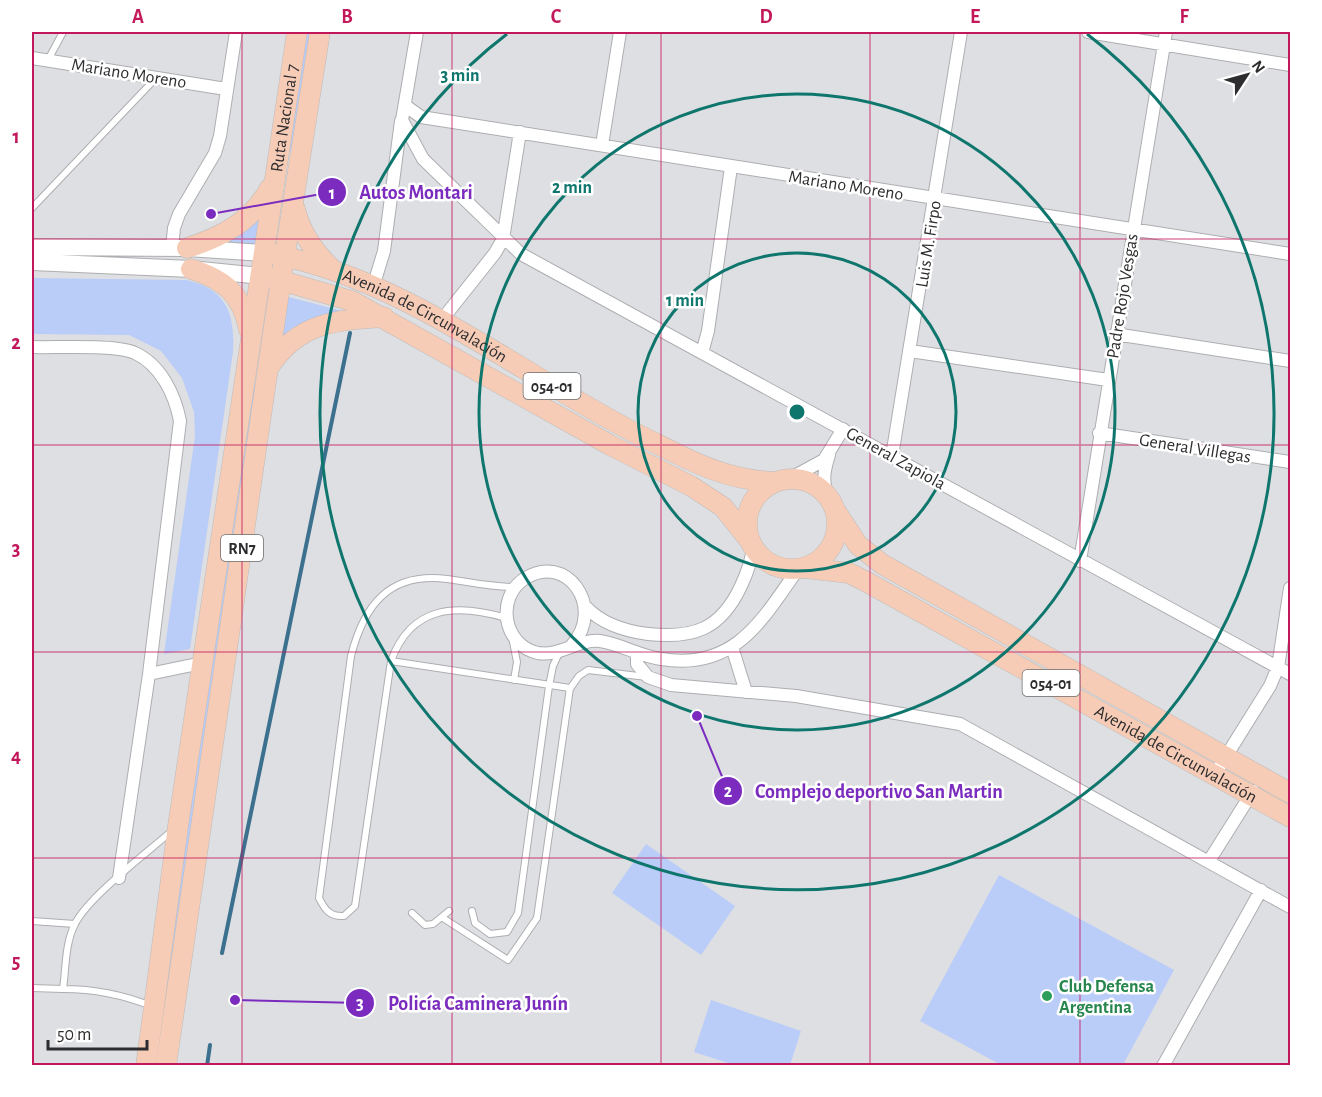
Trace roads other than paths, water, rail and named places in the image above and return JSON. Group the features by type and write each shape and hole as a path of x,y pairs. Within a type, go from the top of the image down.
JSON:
{"highway":[{"name":"Ruta Nacional 7","path":"261,276 297,32"},
{"name":"RN7","path":"166,1065 281,279 320,32"},
{"path":"180,248 220,236 246,219 261,203 275,177"},
{"path":"294,203 306,238 335,272"},
{"name":"Avenida de Circunvalación","path":"264,253 286,257 373,286 441,321 582,404 704,468 739,479 811,483 832,503 858,545 882,564 1290,793"},
{"path":"191,269 215,277 229,288 243,307 250,335"},
{"name":"RN7","path":"146,1065 178,826 250,335 261,276"},
{"name":"Avenida de Circunvalación","path":"261,276 281,279 352,301 610,445 706,495 723,507 761,557 773,566 788,570 801,568 849,573 1290,817"},
{"path":"268,369 279,352 311,328 337,320 384,318"},
{"path":"752,544 747,531 748,515 753,501 762,490 782,480"},
{"path":"801,568 816,563 828,553 835,540 838,525 832,503"}],"main road":[{"name":"054-01","path":"32,247 180,248 264,253"},
{"name":"054-01","path":"32,262 191,269 261,276"}],"street":[{"path":"180,248 174,228 179,214 215,153 220,135 236,32"},
{"path":"373,286 384,251 417,32"},
{"path":"602,145 620,32"},
{"name":"Luis M. Firpo","path":"892,456 961,32"},
{"path":"1088,32 1165,38 1290,65"},
{"name":"Padre Rojo Vesgas","path":"1080,561 1115,334 1165,38"},
{"name":"Mariano Moreno","path":"32,58 226,89"},
{"name":"Mariano Moreno","path":"405,106 421,117 1290,254"},
{"name":"General Zapiola","path":"402,120 423,159 521,254 1290,674"},
{"path":"441,321 495,253 503,239 520,132"},
{"path":"702,353 708,331 731,166"},
{"path":"1115,334 1290,361"},
{"path":"32,347 135,353 151,364 175,395 180,421 149,674 119,878"},
{"path":"910,351 1108,380"},
{"path":"782,480 817,465 830,451 843,429"},
{"name":"General Villegas","path":"1099,433 1290,462"},
{"path":"830,451 824,474 824,486 832,503"},
{"path":"586,607 601,620 635,632 663,635 694,633 717,621 728,610 746,576 752,544"},
{"path":"566,648 585,625 586,607 579,590 560,575 536,574 515,586 509,596 508,624 521,644 537,652 566,648 596,641 637,653 683,661 719,654 732,647 760,623 801,568"},
{"path":"1215,774 1270,686 1278,667 1290,588"},
{"path":"732,647 746,692"},
{"path":"637,653 637,664 648,677 671,685 796,696 960,724 1290,907"},
{"path":"149,674 202,663"},
{"path":"1209,861 1261,777"},
{"path":"1163,1065 1261,890"}],"lane":[{"path":"48,60 63,32"},
{"path":"32,208 156,78"},
{"path":"514,680 516,649 508,624 467,610 434,613 405,632 391,661 355,906 344,916 332,915 324,909 319,898 351,656 364,618 376,599 394,587 411,581 429,578 486,587 515,586"},
{"path":"472,911 475,923 490,934 507,932 518,913 549,686 553,666 566,648"},
{"path":"391,661 570,688 569,690"},
{"path":"443,918 508,960 537,918 569,690 579,676 588,670 648,677"},
{"path":"63,989 68,946 75,924 95,898 178,826"},
{"path":"412,913 425,925 433,924 449,911"},
{"path":"32,921 75,924"},
{"path":"32,987 90,989 122,994 154,1007"}],"waterway":[{"path":"222,953 350,333"},
{"path":"207,1066 210,1045"}],"place":[{"name":"Autos Montari","path":"211,214"},
{"name":"Complejo deportivo San Martin","path":"697,716"},
{"name":"Club Defensa Argentina","path":"1047,996"},
{"name":"Policía Caminera Junín","path":"235,1000"}]}
